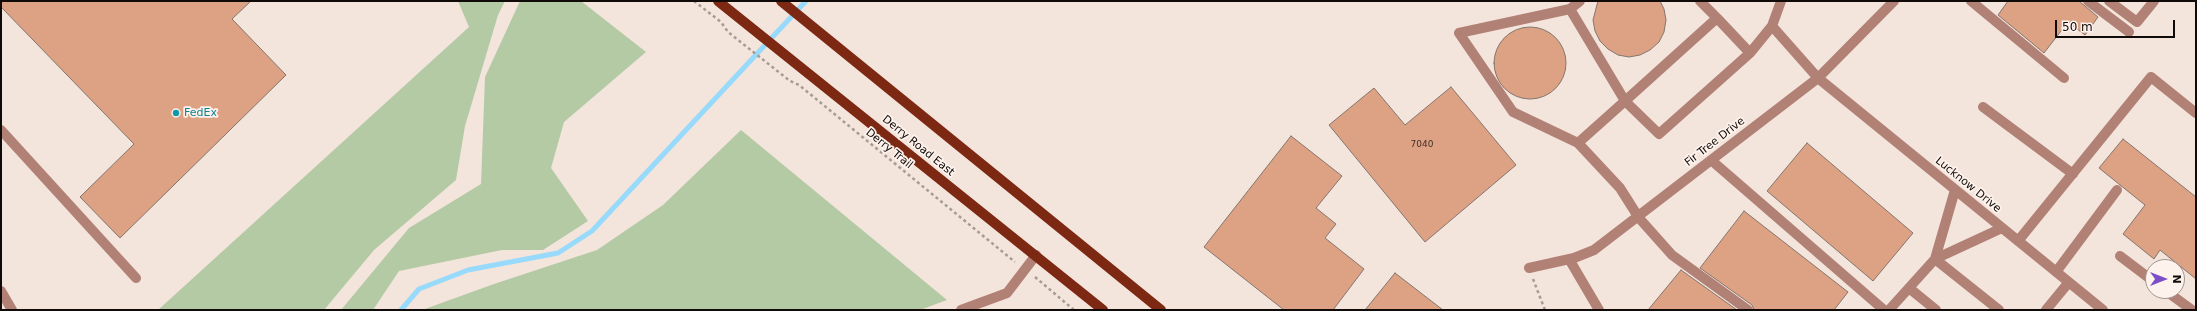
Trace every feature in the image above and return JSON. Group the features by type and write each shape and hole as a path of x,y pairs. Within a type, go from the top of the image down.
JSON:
{"main road":[{"name":"Derry Road East","path":"718,1 1103,310"},
{"path":"780,1 1161,310"}],"street":[{"path":"1580,1 1570,9 1459,34 1513,112 1578,143 1620,188 1639,218 1672,255 1748,310"},
{"path":"1700,1 1750,53"},
{"path":"1570,9 1625,101 1659,134 1750,53 1772,26 1781,1"},
{"name":"Fir Tree Drive","path":"1529,268 1569,259 1594,250 1639,218 1711,160 1818,78 1894,1"},
{"path":"1971,1 2064,78"},
{"path":"2088,1 2129,32"},
{"path":"2109,1 2137,22 2154,1"},
{"path":"1578,143 1717,18"},
{"name":"Lucknow Drive","path":"1772,26 1818,78 2103,310"},
{"path":"2018,241 2151,77 2196,113"},
{"path":"1982,107 2073,174"},
{"path":"1,130 136,278"},
{"path":"1711,160 1884,310"},
{"path":"1935,259 1955,190"},
{"path":"2056,272 2118,190"},
{"path":"1889,310 1935,259 2002,228"},
{"path":"961,310 1007,293 1036,255"},
{"path":"2120,256 2145,275"},
{"path":"1569,259 1599,310"},
{"path":"1935,259 2000,310"},
{"path":"2046,310 2069,282"},
{"path":"1909,288 1936,310"},
{"path":"1,291 12,310"},
{"path":"2177,299 2192,310"}],"path":[{"name":"Derry Trail","path":"694,1 721,22 728,32 790,81 799,85 1074,310"},
{"path":"1529,268 1545,310"}],"green space":[{"path":"458,1 505,1 498,15 465,126 456,180 374,250 324,310 158,310 469,27"},
{"path":"520,1 581,1 646,52 564,122 551,168 588,221 543,250 502,250 399,271 373,310 341,310 409,228 481,184 485,77"},
{"path":"741,130 947,300 920,310 422,310 494,284 597,250 663,205"}],"building":[{"name":"FedEx","path":"1,1 251,1 232,19 286,75 120,238 80,197 134,144 1,7"},
{"path":"1598,1 1660,1 1664,9 1666,20 1664,32 1659,42 1650,50 1640,55 1629,57 1618,55 1608,49 1600,41 1595,31 1593,20"},
{"path":"2008,1 2079,1 2098,17 2085,35 2068,22 2044,53 1998,15"},
{"path":"1530,27 1544,30 1556,37 1563,49 1566,63 1563,77 1556,89 1544,96 1530,99 1516,96 1504,89 1497,77 1494,63 1497,49 1504,37 1516,30"},
{"path":"1451,87 1516,165 1425,242 1329,125 1374,88 1405,125"},
{"path":"1291,136 1342,176 1316,208 1336,224 1325,238 1364,269 1333,310 1284,310 1204,247"},
{"path":"2123,139 2196,197 2196,279 2185,270 2185,259 2171,259 2160,250 2154,259 2123,234 2145,205 2099,168"},
{"path":"1807,143 1913,233 1873,281 1767,191"},
{"path":"1744,211 1848,292 1834,310 1754,310 1752,305 1700,268"},
{"path":"1681,270 1737,310 1648,310"},
{"path":"1395,273 1443,310 1365,310"}],"waterway":[{"path":"401,310 419,289 468,270 558,253 592,231 806,1"}],"place":[{"name":"FedEx","path":"176,113"}]}
